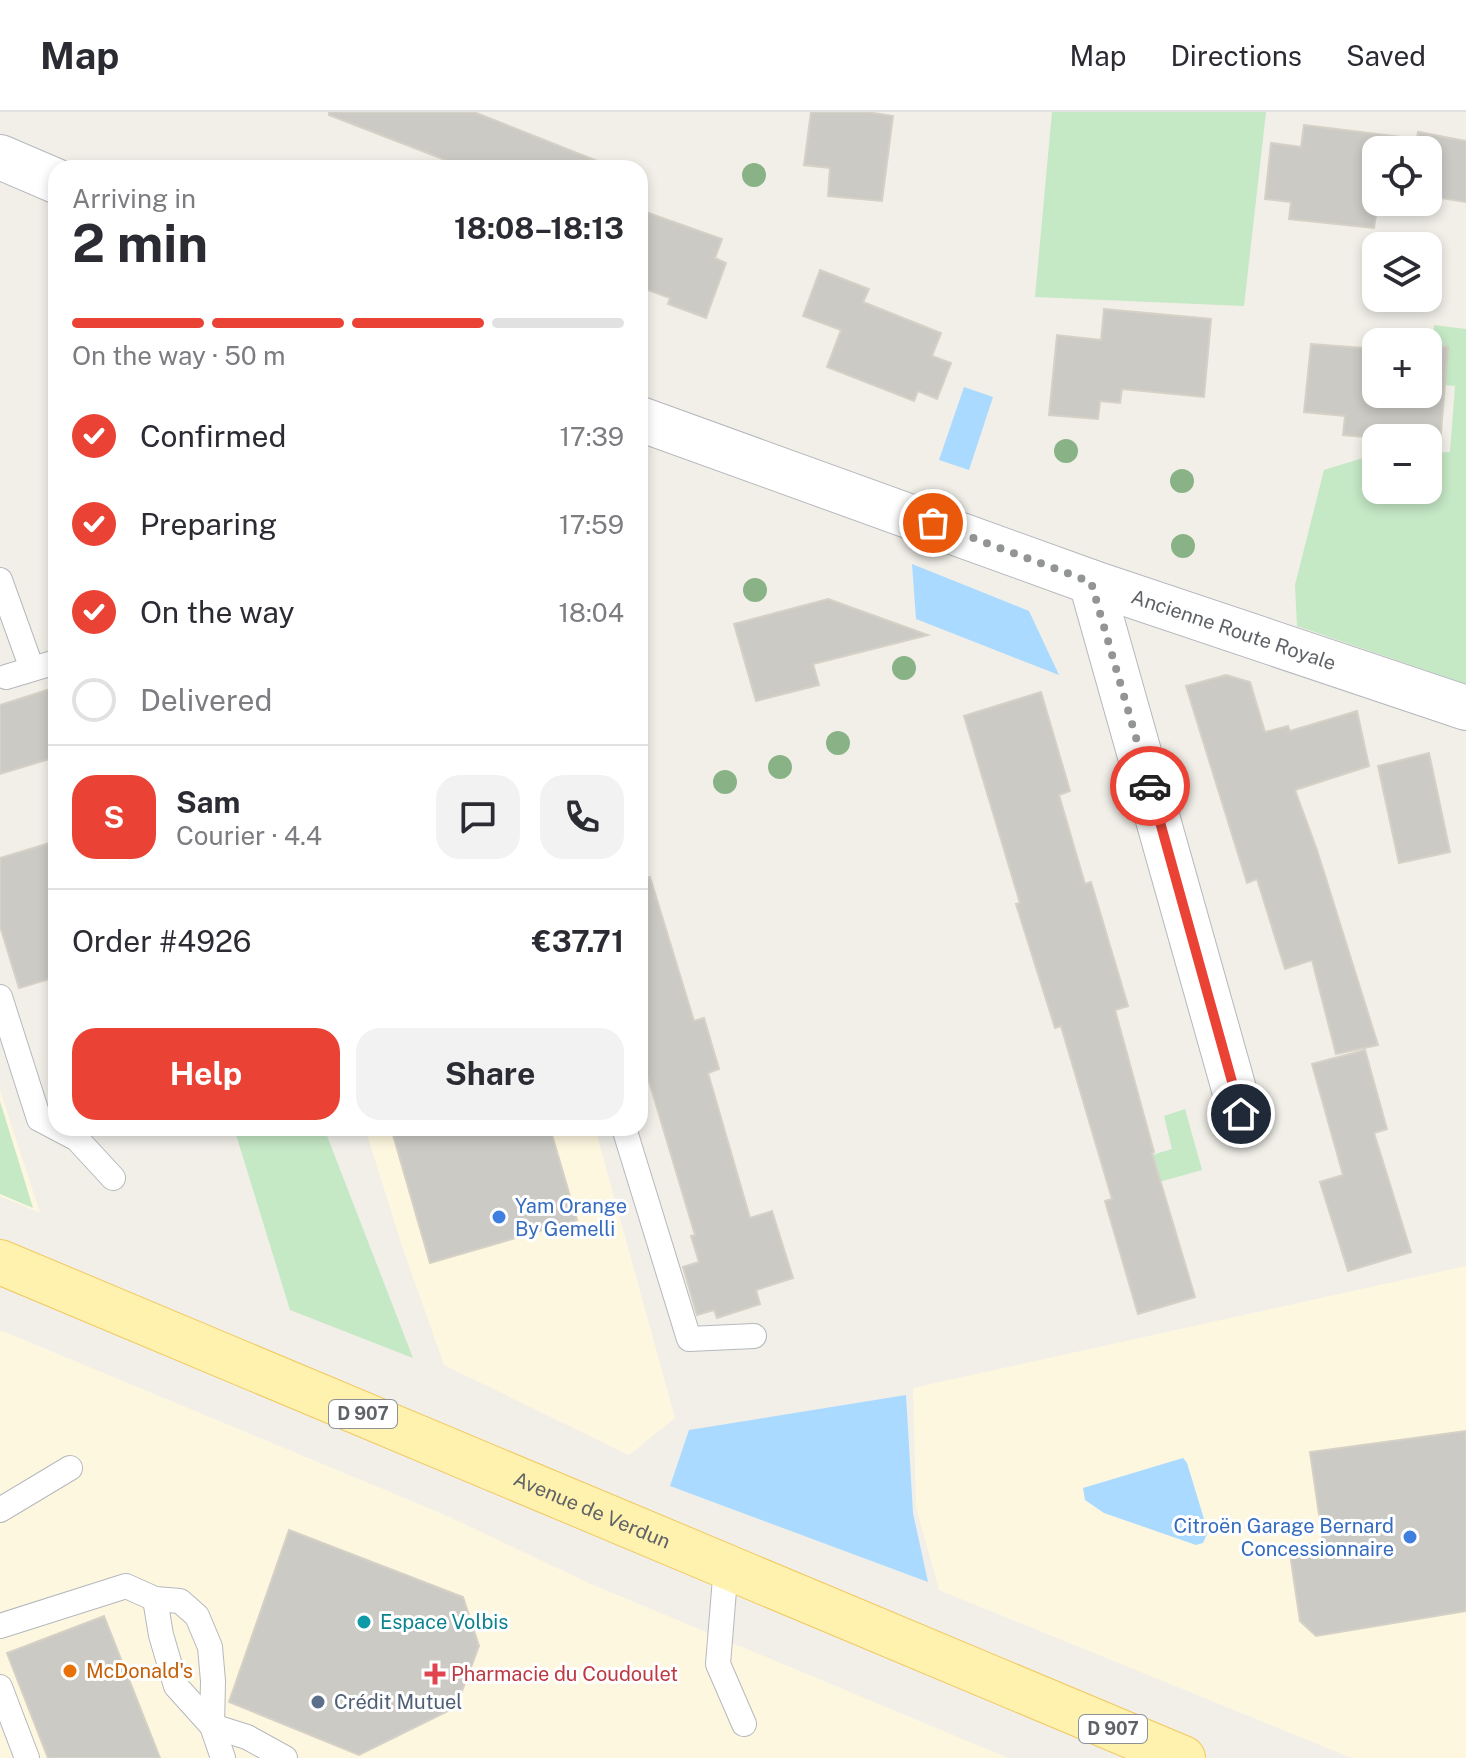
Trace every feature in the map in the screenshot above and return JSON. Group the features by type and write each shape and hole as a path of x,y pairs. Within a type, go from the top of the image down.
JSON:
{"main road":[{"name":"Avenue de Verdun","path":"0,1262 1183,1758"}],"street":[{"path":"0,157 48,178"},
{"name":"Ancienne Route Royale","path":"648,422 1091,582 1466,708"},
{"path":"1091,582 1241,1114"}],"lane":[{"path":"0,580 32,669"},
{"path":"6,677 48,664"},
{"path":"0,997 39,1119 48,1124"},
{"path":"71,1136 113,1178"},
{"path":"626,1136 689,1339 754,1336"},
{"path":"0,1510 70,1468"},
{"path":"726,1566 718,1664 744,1724"},
{"path":"0,1626 126,1586 155,1599 180,1601 197,1616 210,1647 212,1726 223,1758"},
{"path":"155,1599 161,1635 176,1686 212,1726 247,1737 285,1758"},
{"path":"0,1687 27,1758"}],"shaded area":[{"path":"0,1090 40,1213 0,1196"},
{"path":"368,1136 597,1136 675,1418 629,1455 444,1365"},
{"path":"1466,1266 1466,1758 1352,1758 939,1590 916,1507 913,1388"},
{"path":"0,1330 443,1514 591,1584 1008,1758 0,1758"}],"green space":[{"path":"1052,112 1266,112 1244,306 1035,297"},
{"path":"1434,325 1466,329 1466,684 1297,626 1295,585 1324,470 1362,458 1362,504 1442,504 1442,452 1450,452 1455,386 1442,385 1442,328 1434,328"},
{"path":"0,1101 33,1208 0,1194"},
{"path":"1185,1109 1202,1170 1116,1194 1108,1168 1172,1149 1164,1116"},
{"path":"236,1136 327,1136 413,1358 290,1310"}],"water":[{"path":"964,387 993,397 969,470 939,460"},
{"path":"912,564 1029,611 1059,675 916,619"},
{"path":"906,1395 913,1513 928,1582 670,1486 689,1430"},
{"path":"1183,1458 1208,1532 1203,1543 1196,1545 1104,1513 1085,1500 1083,1488"}],"building":[{"path":"329,112 474,112 595,160 445,160 329,115"},
{"path":"811,112 867,112 893,116 882,201 828,196 830,168 804,165"},
{"path":"1304,125 1393,136 1362,136 1362,216 1376,216 1374,228 1289,219 1291,202 1265,199 1271,143 1301,147"},
{"path":"1418,132 1439,136 1417,136"},
{"path":"1442,136 1466,141 1466,202 1442,198"},
{"path":"648,213 722,239 715,258 726,263 706,318 668,304 670,298 648,290"},
{"path":"820,270 869,289 863,302 941,333 932,356 951,363 937,399 918,391 914,401 827,367 841,330 803,316"},
{"path":"1104,309 1211,319 1204,397 1122,389 1120,403 1100,401 1098,419 1049,415 1057,335 1101,340"},
{"path":"1311,344 1362,348 1362,408 1442,408 1442,347 1448,347 1442,424 1362,424 1362,437 1343,435 1345,416 1304,412"},
{"path":"828,599 928,635 813,664 819,685 756,701 734,624"},
{"path":"1226,675 1250,682 1265,732 1288,726 1290,731 1357,711 1369,766 1295,790 1378,1045 1336,1054 1312,960 1285,969 1257,879 1247,883 1186,686"},
{"path":"48,690 48,759 0,774 0,705"},
{"path":"1041,692 1070,791 1059,795 1085,884 1091,882 1128,1006 1115,1010 1152,1153 1195,1297 1138,1314 1105,1201 1112,1199 1061,1026 1055,1028 1016,904 1020,903 964,716"},
{"path":"1429,753 1450,852 1399,863 1378,766"},
{"path":"48,843 48,979 19,988 0,926 0,858"},
{"path":"648,877 694,1021 704,1018 719,1069 708,1073 750,1218 772,1211 793,1278 756,1290 760,1304 717,1318 714,1310 697,1315 683,1267 699,1262 691,1236 695,1235 648,1078"},
{"path":"1365,1050 1387,1129 1374,1133 1411,1252 1348,1271 1320,1182 1343,1175 1312,1064"},
{"path":"393,1136 552,1136 577,1220 430,1263"},
{"name":"Citroën Garage Bernard Concessionnaire","path":"1466,1431 1466,1611 1316,1636 1300,1621 1289,1547 1323,1542 1310,1452"},
{"name":"Espace Volbis","path":"289,1530 463,1597 479,1646 456,1707 359,1755 229,1702"},
{"name":"McDonald's","path":"104,1616 160,1758 48,1758 7,1653"}],"way so far":[{"path":"933,523 1091,582 1150,786"}],"place":[{"name":"Yam Orange By Gemelli","path":"499,1217"},
{"name":"Citroën Garage Bernard Concessionnaire","path":"1410,1537"},
{"name":"Espace Volbis","path":"364,1622"},
{"name":"McDonald's","path":"70,1671"},
{"name":"Pharmacie du Coudoulet","path":"435,1674"},
{"name":"Crédit Mutuel","path":"318,1702"}],"route":[{"path":"1150,786 1241,1114"}]}
